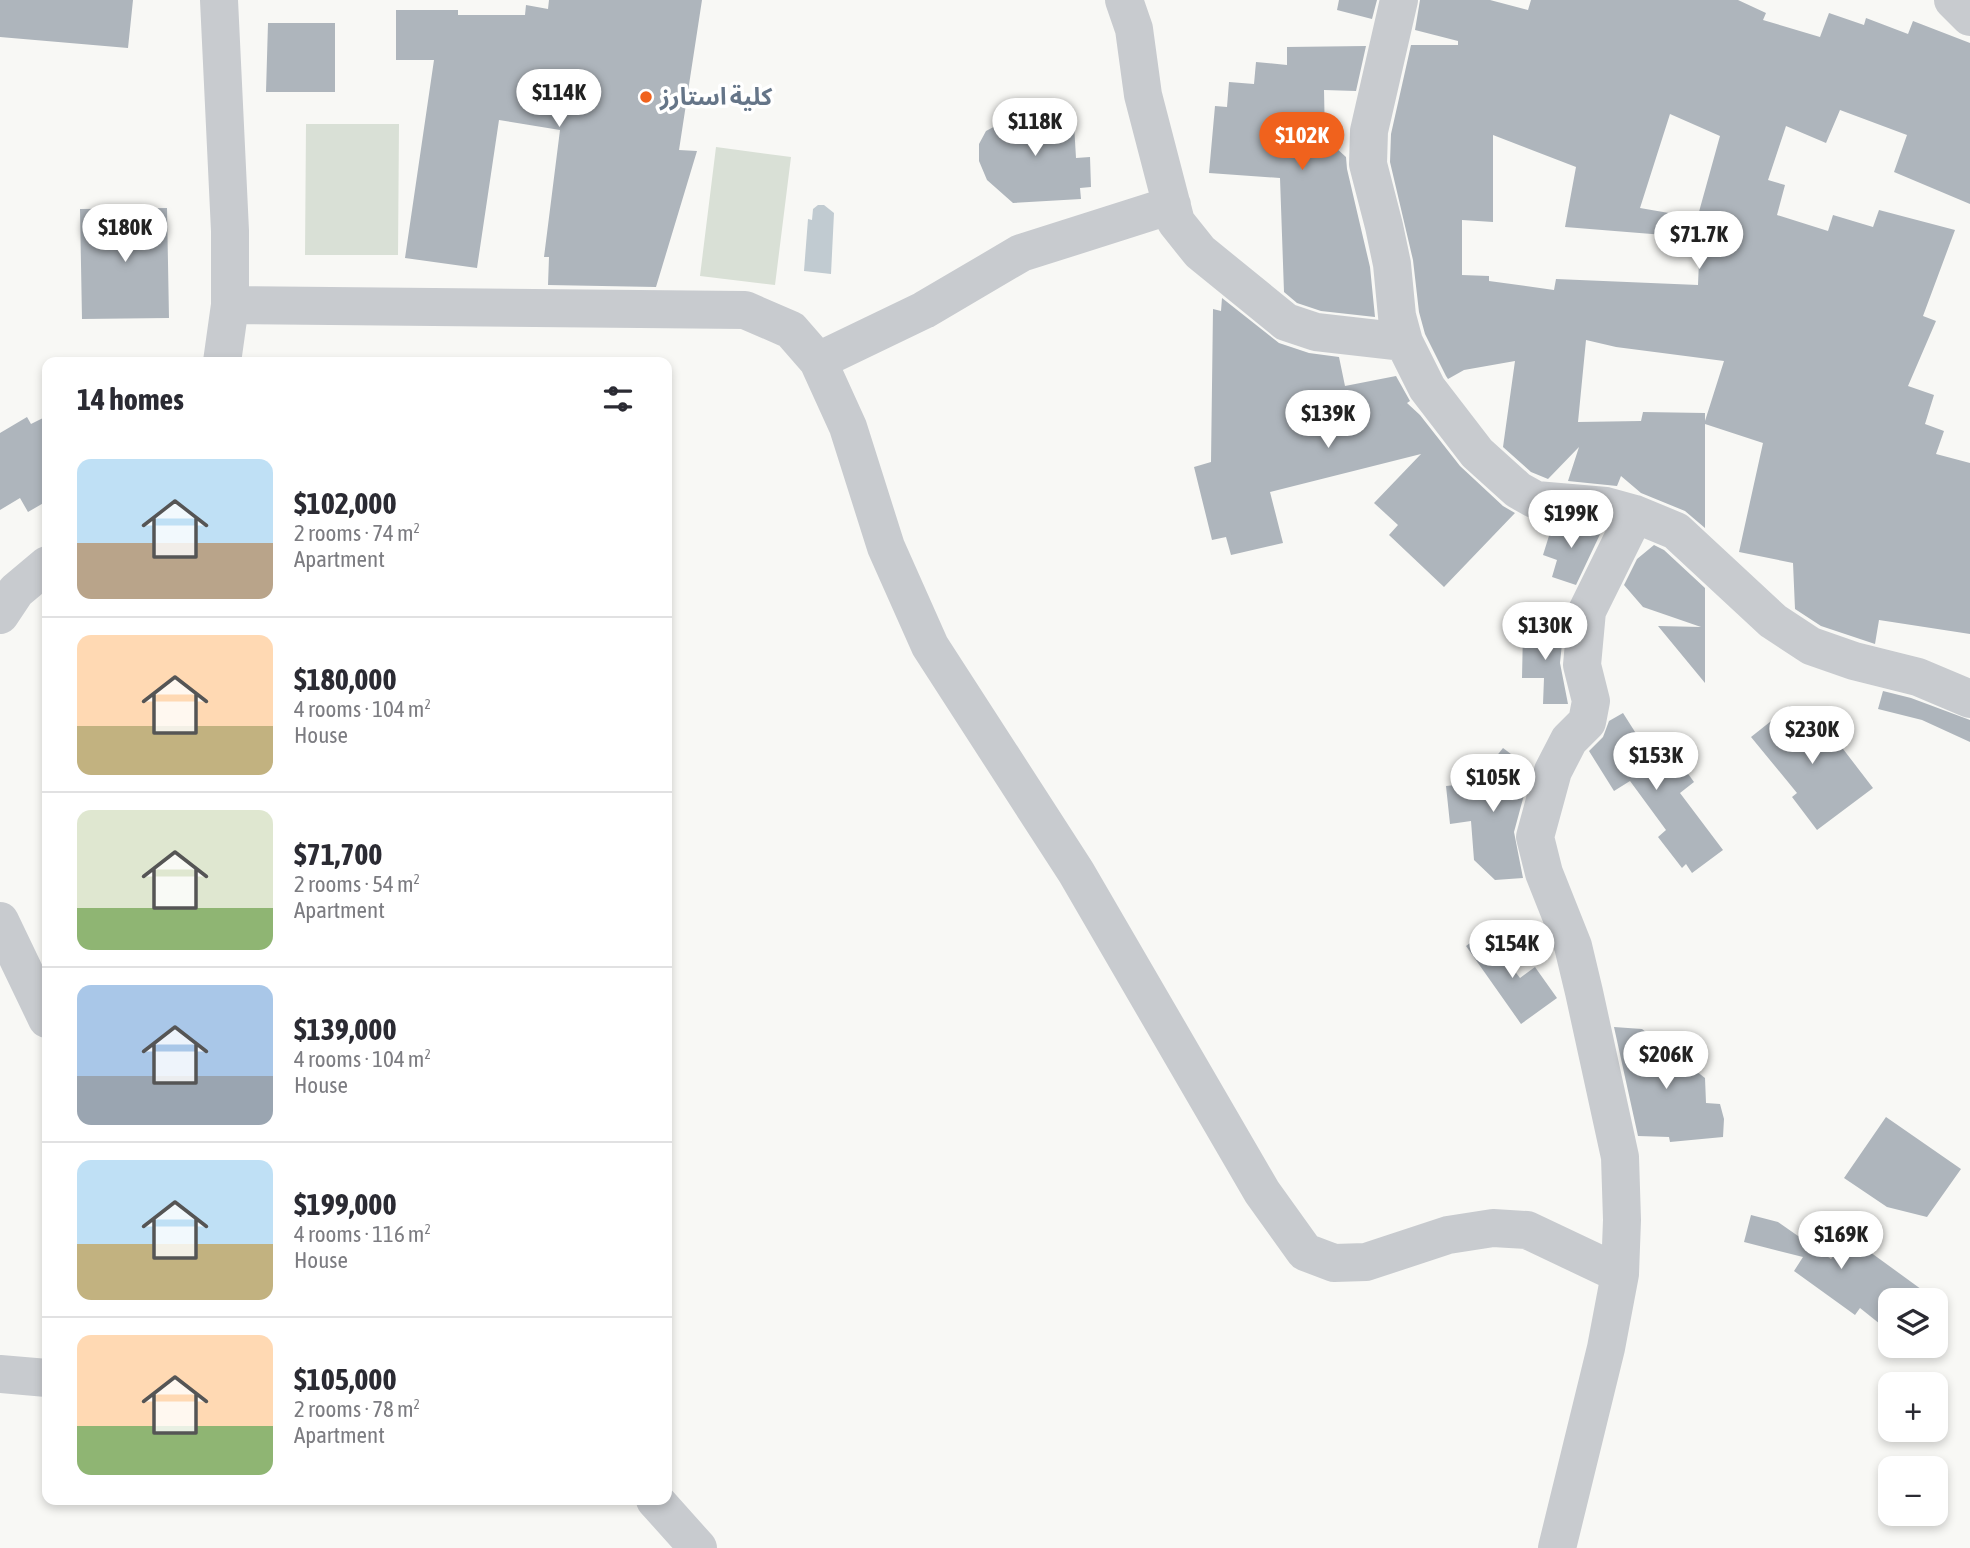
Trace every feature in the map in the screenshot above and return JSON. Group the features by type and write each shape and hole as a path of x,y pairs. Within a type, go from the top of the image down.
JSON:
{"street":[{"path":"219,0 230,230 230,305 223,357"},
{"path":"1124,0 1134,29 1143,95 1176,222 1200,252 1286,321 1316,332 1404,342"},
{"path":"1399,0 1369,131 1368,164 1389,251 1396,316 1404,342 1427,388 1477,453 1518,491 1536,500 1606,506 1635,513 1676,531 1773,621 1811,646 1854,661 1917,677 1970,699"},
{"path":"1953,0 1970,17"},
{"path":"818,360 924,310 1021,253 1172,205"},
{"path":"230,305 745,310 791,330 818,360 848,427 886,547 930,646 1076,872 1262,1192 1305,1252 1334,1263 1366,1262 1448,1235 1493,1228 1527,1230 1620,1274"},
{"path":"1557,1548 1579,1463 1620,1274 1620,1157 1573,946 1544,873 1535,837 1553,771 1569,740 1587,722 1591,701 1582,665 1587,611 1635,513"},
{"path":"0,615 16,591 42,569"},
{"path":"0,921 42,1009"},
{"path":"0,1374 42,1378"},
{"path":"659,1505 698,1548"}],"shaded area":[{"path":"306,124 399,124 398,255 305,255"},
{"path":"716,147 791,157 775,285 700,276"},
{"path":"824,205 834,213 831,274 804,271 808,219 812,220 813,209"}],"building":[{"path":"0,0 133,0 128,48 0,37"},
{"path":"549,0 702,0 679,150 697,151 656,287 548,285 549,257 544,257 560,130 499,120 477,268 405,258 434,60 396,60 396,10 458,10 458,15 525,15 526,5 548,9"},
{"path":"1339,0 1377,0 1372,19 1337,10"},
{"path":"1420,0 1490,0 1528,10 1531,0 1738,0 1766,13 1763,20 1820,37 1829,13 1864,25 1866,18 1908,34 1913,21 1970,43 1970,204 1894,172 1907,135 1840,110 1826,143 1786,126 1768,180 1785,185 1777,215 1828,231 1833,215 1873,227 1879,210 1955,230 1923,316 1936,321 1908,386 1934,395 1925,424 1944,431 1936,454 1970,463 1970,634 1879,620 1875,644 1821,626 1795,609 1793,563 1739,552 1763,443 1705,424 1705,528 1685,511 1641,493 1621,476 1617,486 1568,481 1579,447 1548,479 1531,472 1503,447 1515,361 1464,370 1448,379 1425,334 1419,312 1413,260 1390,162 1391,134 1411,45 1458,45 1458,41 1415,30","holes":["1670,114 1720,136 1692,237 1700,237 1698,285 1556,279 1554,290 1489,281 1489,276 1462,275 1462,220 1493,222 1493,135 1576,167 1565,227 1689,237 1692,217 1640,208","1586,340 1616,347 1724,361 1705,421 1705,413 1643,412 1641,421 1578,422"]},
{"path":"268,23 335,23 335,92 266,92"},
{"path":"1366,46 1356,91 1324,90 1325,138 1346,157 1370,267 1375,317 1321,311 1297,303 1284,292 1280,178 1209,173 1215,106 1227,107 1229,82 1254,84 1256,62 1287,65 1287,47"},
{"path":"1073,107 1076,158 1090,157 1091,187 1080,188 1081,199 1013,203 987,180 979,161 979,144 986,131 1018,114 1039,113 1039,109"},
{"path":"167,208 169,318 82,319 80,209"},
{"path":"1222,298 1279,343 1309,353 1339,357 1345,386 1396,376 1410,401 1407,403 1420,415 1460,466 1503,506 1515,513 1444,587 1389,535 1398,525 1374,503 1421,454 1270,492 1283,543 1231,555 1226,537 1212,540 1194,467 1211,462 1213,309 1221,311"},
{"path":"27,417 31,424 42,418 42,504 28,512 20,498 0,510 0,433"},
{"path":"1553,523 1603,528 1576,585 1552,577 1557,560 1543,555"},
{"path":"1654,545 1664,550 1705,588 1705,683 1658,626 1701,627 1643,607 1624,585 1637,559"},
{"path":"1557,624 1564,624 1560,663 1568,704 1543,704 1544,678 1522,678 1523,631 1548,631"},
{"path":"1883,691 1911,698 1970,720 1970,742 1922,720 1878,709"},
{"path":"1790,706 1840,745 1873,788 1817,830 1792,797 1797,793 1751,737"},
{"path":"1623,713 1656,765 1673,753 1694,782 1680,793 1723,850 1692,873 1686,864 1682,868 1658,837 1666,830 1630,781 1614,791 1589,751 1603,737 1609,721"},
{"path":"1503,748 1531,769 1514,832 1523,878 1495,880 1474,860 1471,821 1450,824 1446,786 1475,783"},
{"path":"1485,932 1520,978 1535,967 1557,998 1521,1024 1466,946"},
{"path":"1614,1027 1642,1029 1705,1078 1706,1103 1720,1104 1724,1119 1723,1137 1670,1142 1669,1137 1638,1136"},
{"path":"1886,1117 1961,1169 1927,1217 1887,1207 1844,1178"},
{"path":"1751,1215 1778,1222 1831,1259 1848,1236 1920,1288 1878,1288 1878,1322 1860,1308 1855,1315 1794,1271 1803,1257 1744,1242"}],"place":[{"name":"كلية استارز","path":"646,97"}]}
